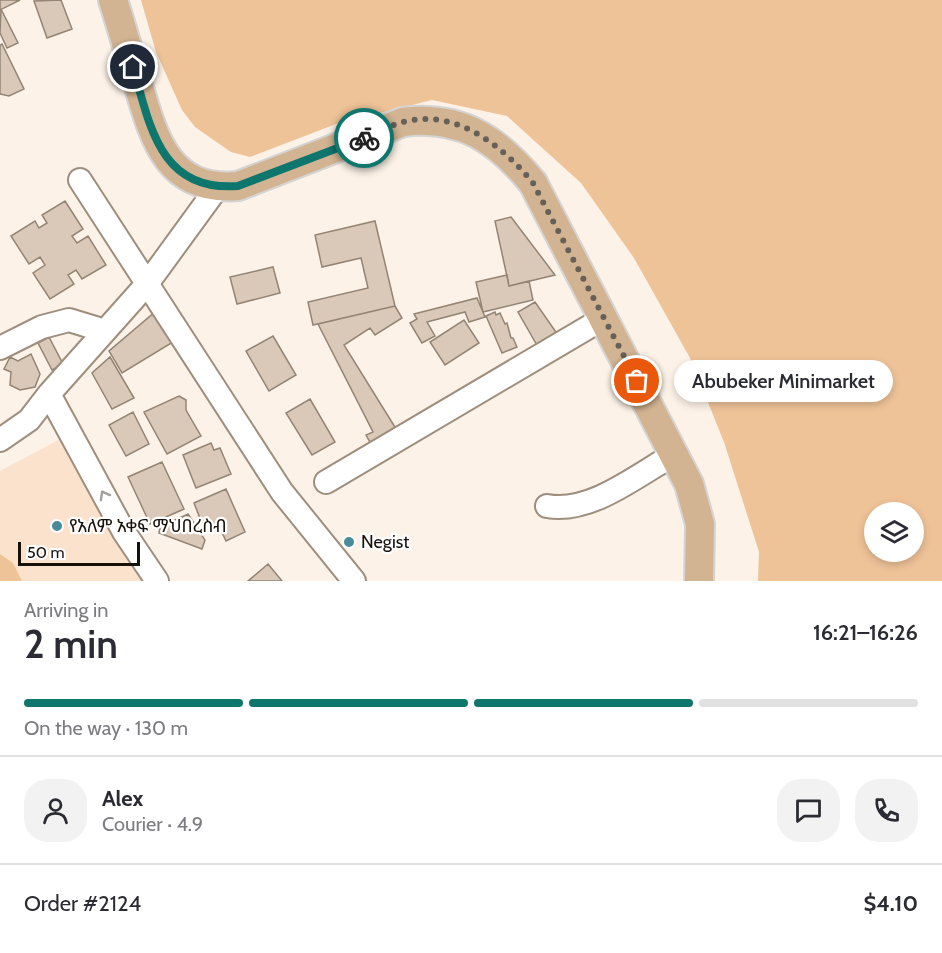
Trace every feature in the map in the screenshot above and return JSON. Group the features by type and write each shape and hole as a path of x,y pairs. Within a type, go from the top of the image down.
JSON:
{"main road":[{"path":"113,0 153,134 161,149 184,175 200,184 218,188 238,186 262,179 403,122 428,119 457,125 483,136 512,158 533,183 689,484 700,524 699,581"}],"street":[{"path":"80,180 282,492 354,581"},
{"path":"0,440 29,420 49,394 147,284 218,188"},
{"path":"326,482 604,318"},
{"path":"0,348 42,327 69,320 105,331"},
{"path":"49,394 124,532 157,581"},
{"path":"547,506 562,509 586,505 675,454"}],"shaded area":[{"path":"141,0 942,0 942,581 758,581 759,552 724,442 690,358 634,258 581,183 507,116 432,100 336,124 250,157 231,152 195,127 182,110 156,52"},
{"name":"የአለም አቀፍ ማህበረስብ","path":"66,436 143,581 0,581 0,471"},
{"path":"0,554 13,563 22,581 0,581"}],"building":[{"path":"0,0 20,0 0,10"},
{"path":"61,0 72,29 47,38 34,1"},
{"path":"1,9 18,43 7,48 0,33"},
{"path":"2,44 24,89 9,96 0,94 0,45"},
{"path":"65,201 83,229 72,236 77,243 88,236 106,265 82,279 76,270 68,275 74,284 50,299 33,273 45,265 40,257 29,264 11,236 35,221 39,228 47,223 42,215"},
{"path":"511,217 555,275 509,286 495,221"},
{"path":"375,221 395,306 313,325 308,302 368,288 361,258 322,267 315,235"},
{"path":"273,267 280,293 237,304 230,277"},
{"path":"507,275 509,286 529,281 533,300 483,312 476,282"},
{"path":"477,298 485,317 469,322 465,312 427,322 435,336 422,343 410,323 417,319 414,314"},
{"path":"535,302 558,335 538,347 518,312"},
{"path":"395,306 402,318 375,335 370,328 344,345 398,432 371,444 366,435 373,432 318,324"},
{"path":"155,312 173,342 122,373 109,351"},
{"path":"495,312 496,315 500,313 505,324 507,323 511,338 517,347 502,353 486,316"},
{"path":"464,320 479,343 445,365 430,342"},
{"path":"273,336 296,375 269,391 246,351"},
{"path":"49,337 63,364 52,370 38,343"},
{"path":"31,354 40,374 35,387 20,390 10,385 11,372 4,369 10,357 18,361"},
{"path":"110,357 134,398 112,409 92,373"},
{"path":"179,396 186,400 186,410 201,436 167,454 144,412"},
{"path":"310,399 335,442 312,455 286,413"},
{"path":"133,412 149,444 126,456 109,425"},
{"path":"211,443 214,450 220,448 231,474 196,488 183,455"},
{"path":"162,462 184,509 150,524 128,477"},
{"path":"226,489 245,532 226,541 218,524 209,528 205,520 201,521 194,503"},
{"path":"188,514 205,540 202,549 159,533 160,527"},
{"path":"268,564 282,581 248,581"}],"way so far":[{"path":"364,138 403,122 428,119 457,125 483,136 512,158 533,183 637,381"}],"place":[{"name":"Abubeker Minimarket","path":"637,381"},
{"name":"የአለም አቀፍ ማህበረስብ","path":"57,526"},
{"name":"Negist","path":"349,542"}],"route":[{"path":"133,67 153,134 166,157 184,175 200,184 218,188 238,186 262,179 364,138"}]}
